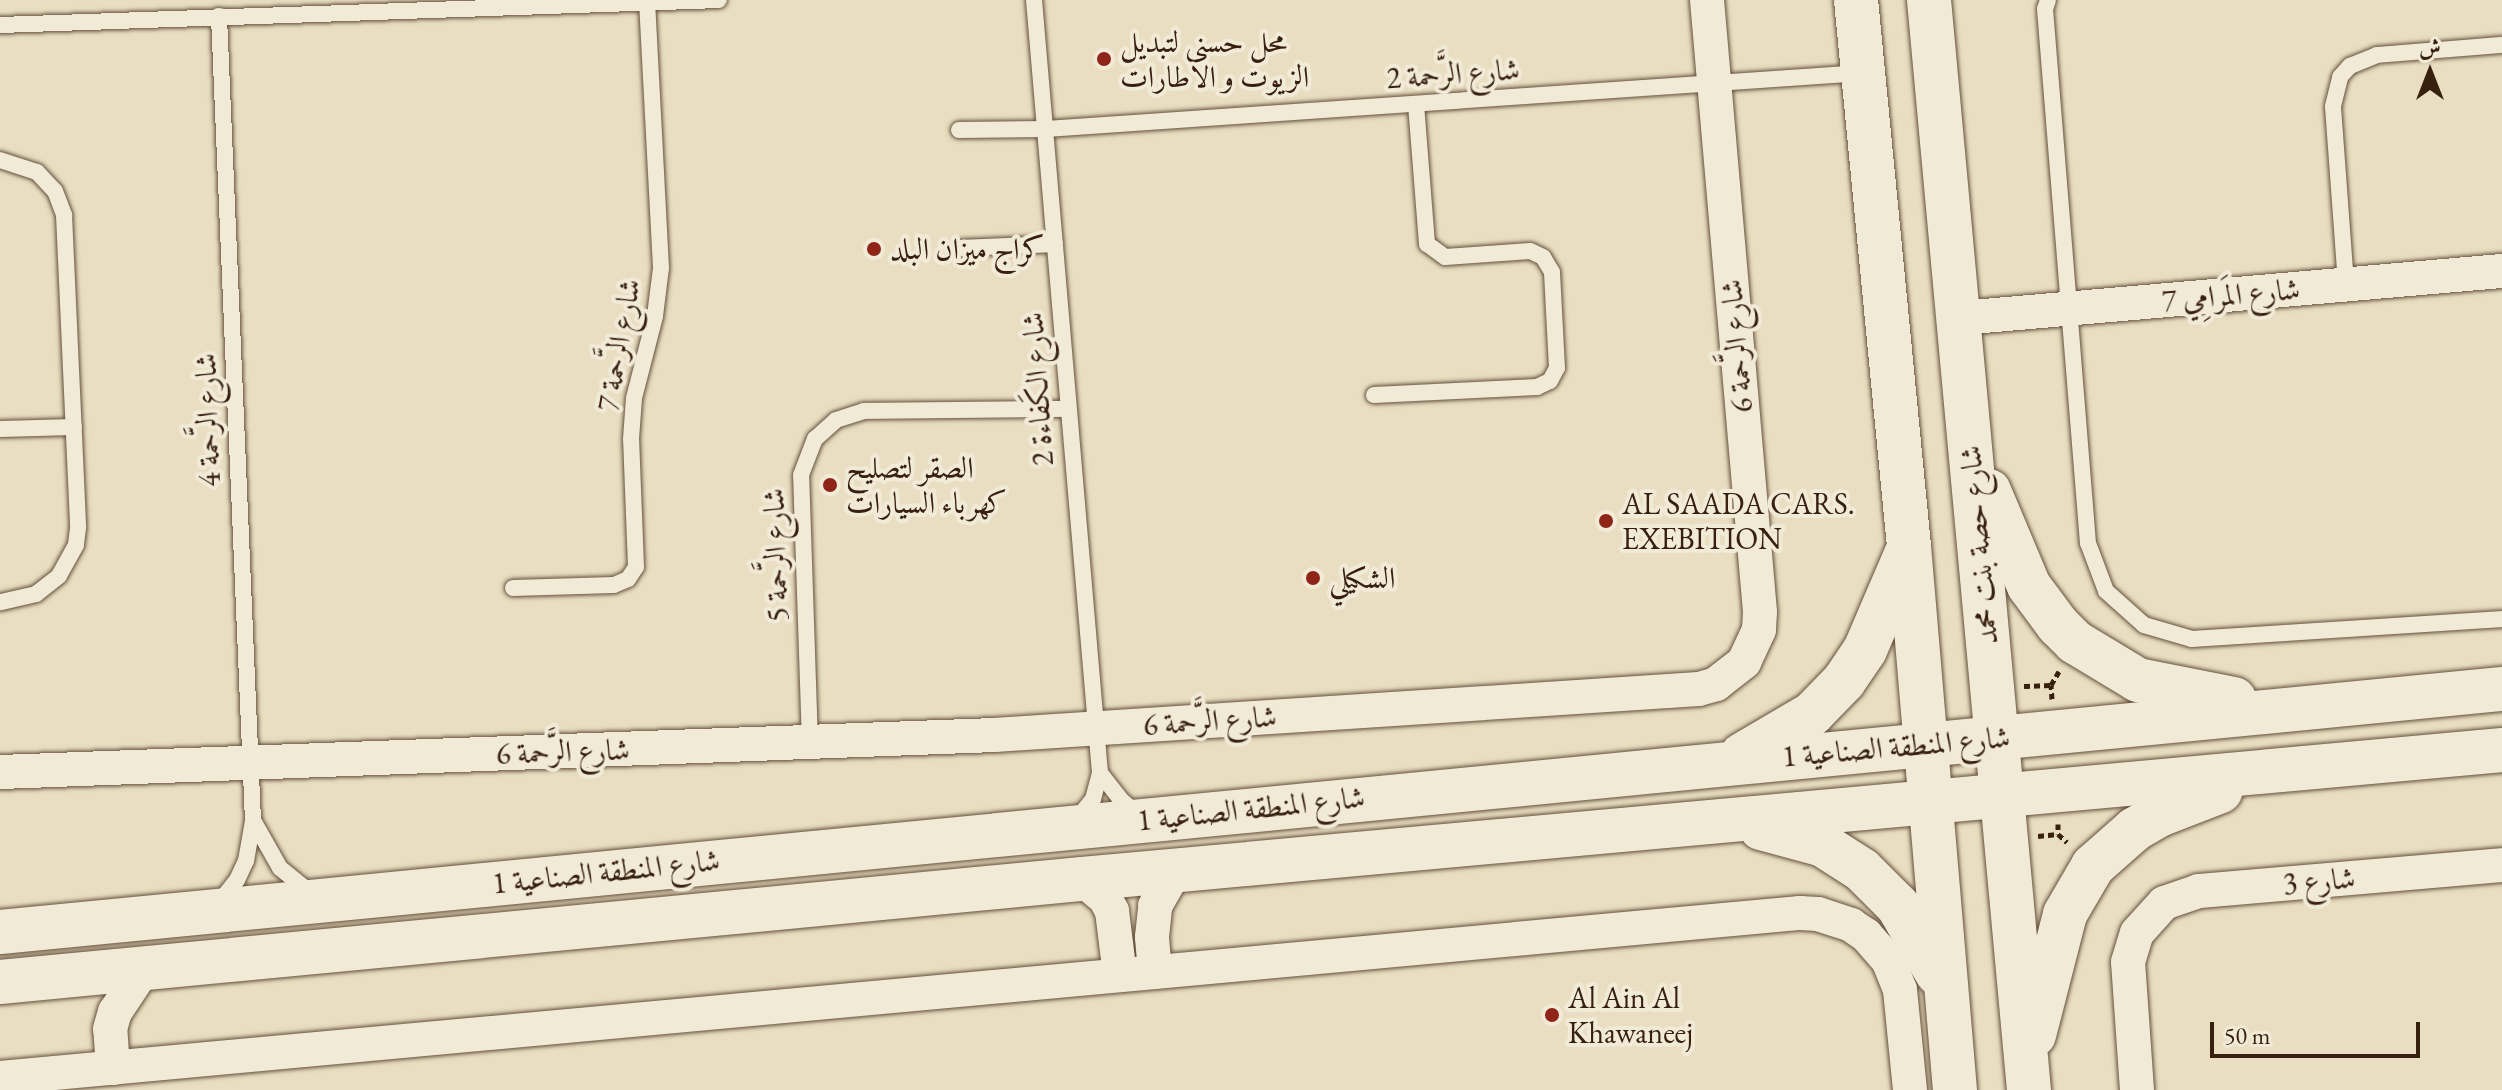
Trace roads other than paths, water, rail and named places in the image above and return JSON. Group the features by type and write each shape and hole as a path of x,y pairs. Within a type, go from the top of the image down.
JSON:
{"street":[{"name":"شارع الرَّحمة 6","path":"0,772 810,743 1095,729 1699,689 1732,675 1744,662 1759,630 1760,612 1707,0"},
{"path":"1856,0 1909,546 1955,1090"},
{"name":"شارع حصة بنت محمد","path":"1929,0 1961,318 2000,797 2028,1075"},
{"name":"شارع المَرامِي 7","path":"1961,318 2502,271"},
{"path":"1971,441 2006,539 2029,586 2075,642 2116,669 2162,687 2295,708"},
{"path":"1728,763 1790,729 1833,695 1865,650 1909,546"},
{"name":"شارع المنطقة الصناعية 1","path":"0,932 2500,687"},
{"name":"شارع المنطقة الصناعية 1","path":"0,982 1082,879 2502,750"},
{"path":"2028,1075 2056,940 2065,914 2093,866 2113,846 2159,815 2262,773"},
{"path":"1727,821 1799,836 1823,845 1862,870 1898,906 1944,985"},
{"path":"766,909 808,886 817,870 817,851"},
{"name":"شارع 3","path":"2137,1090 2127,976 2131,947 2145,920 2164,903 2199,891 2502,865"},
{"path":"1155,972 1152,937 1155,906 1175,871"},
{"path":"1082,879 1105,898 1112,911 1120,975"},
{"path":"0,1078 1785,914 1818,914 1851,925 1866,935 1896,975 1910,1090"},
{"path":"110,1029 123,995 145,967"},
{"path":"67,975 93,999 110,1029 113,1068"}],"lane":[{"path":"0,25 545,3 719,0"},
{"name":"شارع الكَفاءة 2","path":"1034,0 1100,773"},
{"path":"2048,0 2045,9 2088,543 2102,584 2130,616 2159,632 2192,639 2502,619"},
{"name":"شارع الرَّحمة 7","path":"513,588 614,585 628,579 636,567 633,412 659,297 661,268 647,2"},
{"name":"شارع الرَّحمة 4","path":"211,911 237,880 246,861 253,821 219,16"},
{"path":"2346,284 2333,106 2340,77 2363,58 2377,55 2502,45"},
{"name":"شارع الرَّحمة 2","path":"959,130 1046,129 1863,73"},
{"path":"1374,395 1537,387 1550,381 1557,368 1552,272 1543,257 1530,251 1445,257 1427,244 1416,105"},
{"path":"0,160 37,172 61,203 78,528 69,562 59,576 36,594 0,602"},
{"path":"961,248 1055,244"},
{"name":"شارع الرَّحمة 5","path":"810,743 801,475 815,439 836,420 864,411 1068,409"},
{"path":"0,429 74,427"},
{"path":"1100,773 1120,799 1145,819"},
{"path":"1065,827 1093,799 1100,773"},
{"name":"شارع الرَّحمة 4","path":"253,821 280,868 324,900"}],"place":[{"name":"محل حسنى لتبديل الزيوت و الاطارات","path":"1104,59"},
{"name":"كراج ميزان البلد","path":"874,249"},
{"name":"الصقر لتصليح كهرباء السيارات","path":"830,485"},
{"name":"AL SAADA CARS. EXEBITION","path":"1606,521"},
{"name":"الشكيلي","path":"1313,578"},
{"name":"Al Ain Al Khawaneej","path":"1552,1015"}]}
